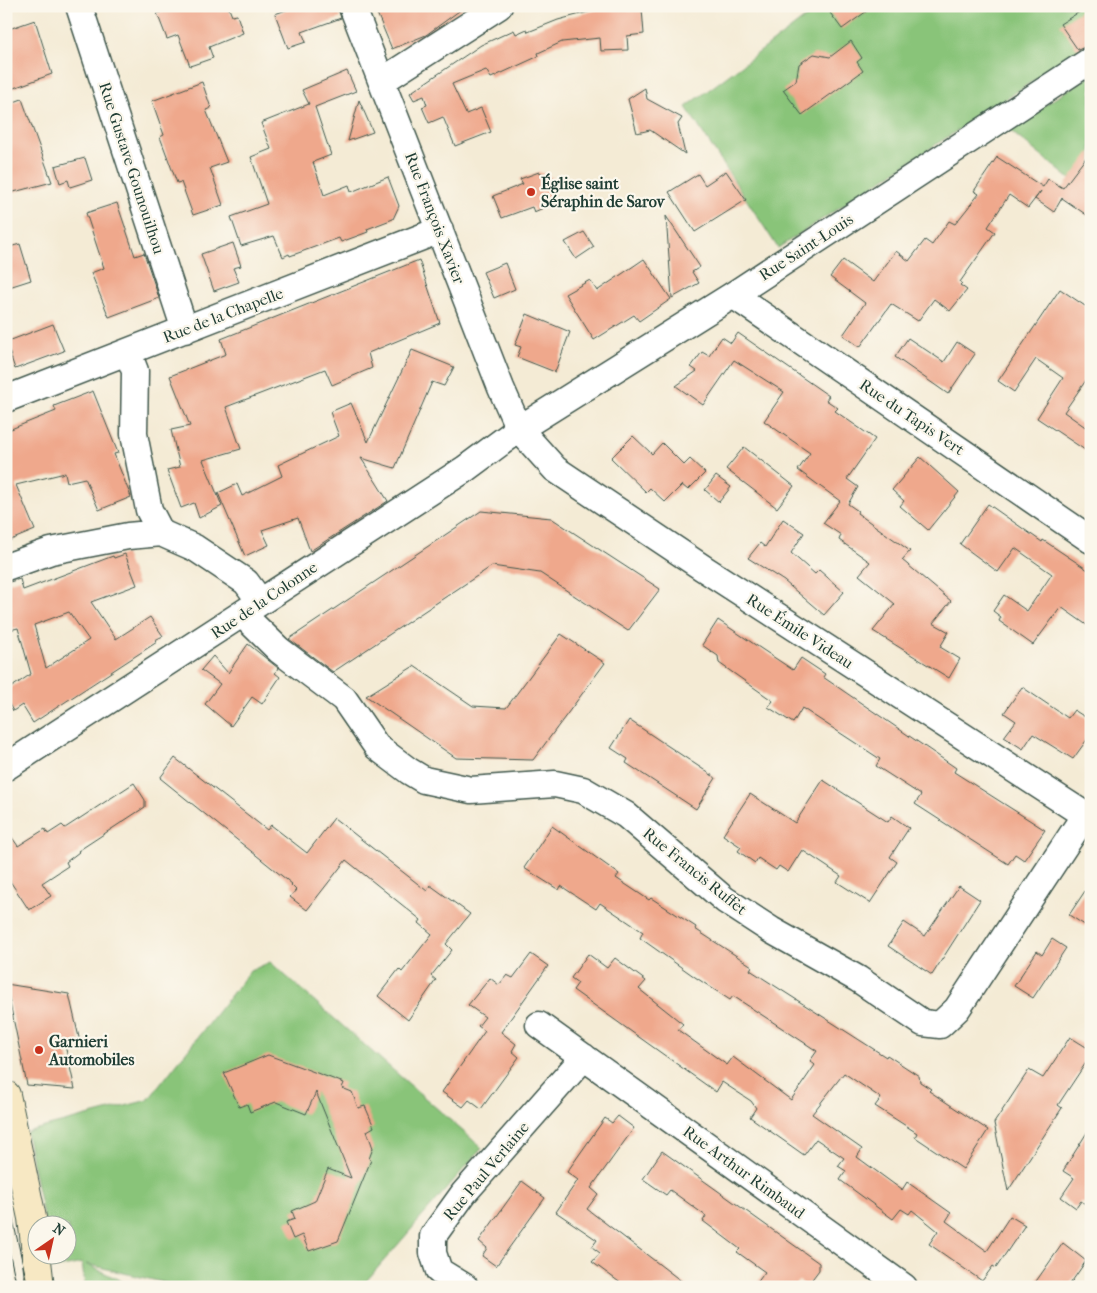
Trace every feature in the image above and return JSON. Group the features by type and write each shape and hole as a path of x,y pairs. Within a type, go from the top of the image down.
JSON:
{"main road":[{"path":"6,1096 32,1218 40,1287"}],"street":[{"name":"Rue Gustave Gounouilhou","path":"79,6 185,330"},
{"name":"Rue François Xavier","path":"352,6 519,429"},
{"path":"382,81 499,6"},
{"name":"Rue Saint-Louis","path":"519,429 733,295 1091,60"},
{"name":"Rue de la Chapelle","path":"6,398 128,353 440,230"},
{"name":"Rue du Tapis Vert","path":"733,295 1091,540"},
{"path":"128,353 135,371 134,434 149,510 161,533"},
{"name":"Rue de la Colonne","path":"6,767 465,468 519,429"},
{"name":"Rue Émile Videau","path":"519,429 555,469 703,568 1088,817"},
{"path":"6,567 51,551 128,536 161,533 195,548 246,582 251,607"},
{"name":"Rue Francis Ruffet","path":"251,607 279,650 344,699 378,747 409,771 424,780 471,790 547,784 583,790 626,815 725,900 771,930 858,979 923,1023 932,1026 940,1025 957,1009 1088,817"},
{"name":"Rue Arthur Rimbaud","path":"539,1025 904,1287"},
{"name":"Rue Paul Verlaine","path":"465,1287 439,1271 433,1253 433,1236 464,1193 584,1058"}],"green space":[{"path":"821,6 1091,6 1091,43 778,248 686,107"},
{"path":"1091,75 1091,196 1008,129"},
{"path":"270,962 482,1148 361,1287 183,1287 86,1264 134,1287 85,1287 82,1263 78,1264 78,1216 43,1216 26,1132 148,1100 250,971"},
{"path":"48,1266 67,1266 48,1270"}],"building":[{"path":"178,6 228,6 232,16 237,15 243,33 209,47 213,58 190,66 178,35 167,39 157,13"},
{"path":"297,6 337,6 341,18 302,32 306,42 288,48 275,14"},
{"path":"374,6 466,6 426,35 392,49"},
{"path":"598,6 624,6 628,11 642,9 644,34 627,36 628,50 601,51 600,38 562,42 538,53 539,56 491,78 486,70 452,84 466,114 481,108 491,132 455,146 443,117 429,123 422,107 427,105 424,96 414,100 410,93 481,45 514,30 516,34 527,29 528,32 558,20 596,10"},
{"path":"825,6 874,6 842,29"},
{"path":"1084,9 1091,19 1091,44 1078,50 1060,24"},
{"path":"35,20 52,74 11,89 6,74 6,30"},
{"path":"851,41 862,58 857,62 863,71 802,115 783,90 796,81 799,64 814,54 830,57"},
{"path":"347,71 356,91 315,107 331,155 313,162 324,195 349,185 351,192 388,177 399,206 393,219 367,229 368,232 341,242 339,238 290,256 289,254 283,257 274,236 241,246 231,217 267,204 251,157 271,149 261,123 309,104 302,90"},
{"path":"202,82 211,108 206,110 227,162 210,168 223,205 193,215 181,182 177,183 160,137 164,135 152,101"},
{"path":"645,88 647,99 682,118 678,124 685,154 650,130 637,133 628,99"},
{"path":"22,99 52,182 6,194 6,105"},
{"path":"359,100 373,132 348,141"},
{"path":"1091,151 1091,218 1062,198 1054,212 1035,199 1041,191 1028,208 1009,195 988,227 995,232 960,282 962,283 960,285 967,290 950,311 934,299 918,321 891,304 860,347 843,335 865,303 830,277 843,260 873,282 896,251 909,261 925,240 932,245 949,221 955,224 979,194 974,191 997,157 1043,187 1048,179 1063,188"},
{"path":"85,158 92,180 70,187 68,180 60,183 55,166"},
{"path":"726,171 746,200 695,232 669,192 698,174 705,185"},
{"name":"Église saint Séraphin de Sarov","path":"539,172 569,185 553,191 557,202 534,212 532,207 502,218 493,196 523,184 520,179"},
{"path":"117,203 135,256 144,253 159,298 109,317 91,273 104,268 86,213"},
{"path":"666,216 700,267 692,272 699,283 672,298"},
{"path":"584,232 594,247 576,259 565,242"},
{"path":"233,243 241,266 233,268 239,282 214,291 201,254"},
{"path":"20,244 31,280 6,288 6,248"},
{"path":"644,259 671,299 639,321 634,315 594,340 565,294 590,280 597,291"},
{"path":"419,260 440,323 368,353 372,368 332,385 325,369 226,407 241,449 203,460 222,506 199,518 194,503 181,508 167,470 180,467 171,430 190,426 170,376 226,354 221,339"},
{"path":"505,263 515,289 494,298 483,272"},
{"path":"1060,289 1091,310 1091,373 1064,412 1091,431 1091,454 1037,418 1063,378 1036,359 1014,392 998,381"},
{"path":"527,314 570,332 555,372 517,357 521,347 515,345"},
{"path":"53,324 64,351 15,369 6,342"},
{"path":"738,333 829,396 826,400 838,408 835,411 875,439 847,479 858,487 848,504 858,511 857,513 910,551 902,560 951,601 933,623 949,632 940,647 960,659 949,678 873,631 895,604 859,575 870,562 839,540 841,535 823,523 840,501 798,470 810,453 764,421 784,392 734,360 703,405 676,386 697,371 691,367 702,352 709,356 722,337 731,343"},
{"path":"908,338 944,362 957,342 975,354 948,394 895,357"},
{"path":"412,350 454,367 444,386 432,382 395,468 361,458 388,501 310,551 298,518 262,530 269,545 245,556 218,493 237,484 242,496 282,476 278,465 339,436 330,412 351,403 368,442"},
{"path":"93,391 118,453 114,454 131,497 99,510 85,478 67,482 65,473 16,485 35,530 6,542 6,431 56,411 54,406"},
{"path":"633,436 652,454 662,443 684,465 690,459 705,473 688,490 682,485 665,502 650,488 646,492 611,458"},
{"path":"744,447 794,486 777,508 726,469"},
{"path":"920,457 959,492 928,530 900,506 904,501 892,490"},
{"path":"716,476 731,487 719,502 705,490"},
{"path":"988,504 1042,542 1043,540 1091,572 1091,628 1061,607 1033,645 999,621 1001,617 993,611 1004,595 1027,611 1052,574 1015,548 998,572 960,544"},
{"path":"481,511 551,518 660,589 628,631 540,573 492,566 333,672 289,639"},
{"path":"783,519 804,533 791,553 815,574 819,570 844,592 824,615 784,581 748,558 760,543 765,547"},
{"path":"125,554 137,585 91,602 116,639 150,617 163,636 155,640 157,642 33,723 22,705 13,711 6,699 6,691 31,674 18,628 6,631 6,583 20,579 23,590 113,556 114,558","holes":["69,612 89,640 46,668 34,625"]},
{"path":"718,620 793,670 801,658 825,674 823,677 956,768 954,772 1045,830 1024,860 1015,854 1008,864 915,804 921,795 876,766 880,759 802,708 793,723 768,707 773,701 719,663 718,656 702,645"},
{"path":"561,634 605,663 533,760 456,758 366,696 414,666 473,706 506,708"},
{"path":"248,644 278,668 275,673 280,677 262,704 252,697 231,726 205,704 220,684 201,670 213,656 228,673"},
{"path":"1022,687 1068,718 1074,710 1091,721 1091,734 1073,759 1033,734 1023,749 1004,737 1016,721 1004,713"},
{"path":"629,720 716,778 696,809 626,763 628,759 611,748"},
{"path":"175,758 267,830 271,825 307,853 334,818 427,891 430,885 470,914 446,944 452,950 431,976 436,980 408,1020 378,996 399,969 402,972 432,934 419,923 421,920 346,860 307,910 290,897 296,890 292,884 160,778"},
{"path":"823,780 888,822 892,816 909,828 890,857 897,862 870,903 837,882 841,876 802,850 788,872 779,866 776,870 758,858 755,863 738,851 741,847 723,835 750,794 795,823"},
{"path":"134,783 145,800 145,807 78,851 66,862 68,866 42,883 51,896 29,910 6,875 6,829 18,846 45,829 48,834 62,825 65,828"},
{"path":"552,826 619,874 616,878 649,900 651,898 696,927 695,929 752,966 750,970 919,1076 920,1082 931,1089 929,1091 988,1130 963,1169 915,1137 917,1133 875,1106 881,1098 844,1073 812,1114 862,1149 857,1157 902,1190 907,1182 951,1213 946,1221 987,1251 1010,1216 1025,1225 996,1268 993,1266 982,1281 929,1244 938,1231 912,1210 909,1214 901,1209 893,1219 840,1180 846,1171 838,1166 844,1158 816,1139 804,1155 750,1117 756,1108 751,1101 722,1082 716,1092 573,990 578,983 571,978 588,954 607,968 615,958 646,981 639,989 683,1024 678,1030 727,1065 733,1057 791,1100 815,1065 810,1061 817,1051 733,996 730,1000 695,977 640,938 643,932 600,903 596,909 561,886 559,890 524,868"},
{"path":"1091,882 1091,929 1069,915"},
{"path":"959,886 980,900 932,975 888,946 904,922 925,936"},
{"path":"1052,939 1066,948 1033,998 1014,986 1037,951 1042,955"},
{"path":"531,954 548,966 501,1032 516,1044 512,1051 519,1057 481,1109 469,1100 463,1107 442,1092 485,1031 478,1026 485,1017 468,1005 490,978 499,985 507,975 513,978"},
{"path":"6,984 69,994 80,1042 65,1045 75,1089 27,1085"},
{"path":"1070,1037 1091,1050 1091,1055 1058,1105 1062,1108 1008,1191 994,1123 1029,1070 1043,1078"},
{"path":"268,1055 344,1083 342,1088 352,1092 358,1108 365,1106 374,1127 367,1131 373,1148 369,1159 371,1160 338,1241 309,1251 302,1235 293,1239 286,1222 295,1219 292,1211 315,1201 328,1169 351,1178 316,1092 306,1114 276,1102 250,1112 247,1104 239,1107 224,1073"},
{"path":"618,1116 634,1128 591,1188 598,1194 587,1209 689,1287 626,1287 592,1262 600,1253 592,1247 597,1240 556,1212 578,1180 567,1172 605,1118 612,1123"},
{"path":"1091,1126 1091,1208 1081,1201 1076,1208 1061,1197 1074,1178 1063,1171"},
{"path":"662,1151 819,1263 819,1270 807,1286 799,1281 794,1287 754,1287 765,1272 737,1252 740,1249 703,1221 706,1216 670,1190 666,1195 643,1179"},
{"path":"522,1181 545,1198 496,1266 482,1256 487,1248 479,1241"},
{"path":"1063,1243 1086,1261 1068,1287 1032,1287"}],"tram line":[{"path":"6,1189 28,1287"},
{"path":"6,1237 17,1287"}],"place":[{"name":"Église saint Séraphin de Sarov","path":"531,192"},
{"name":"Garnieri Automobiles","path":"39,1050"}]}
